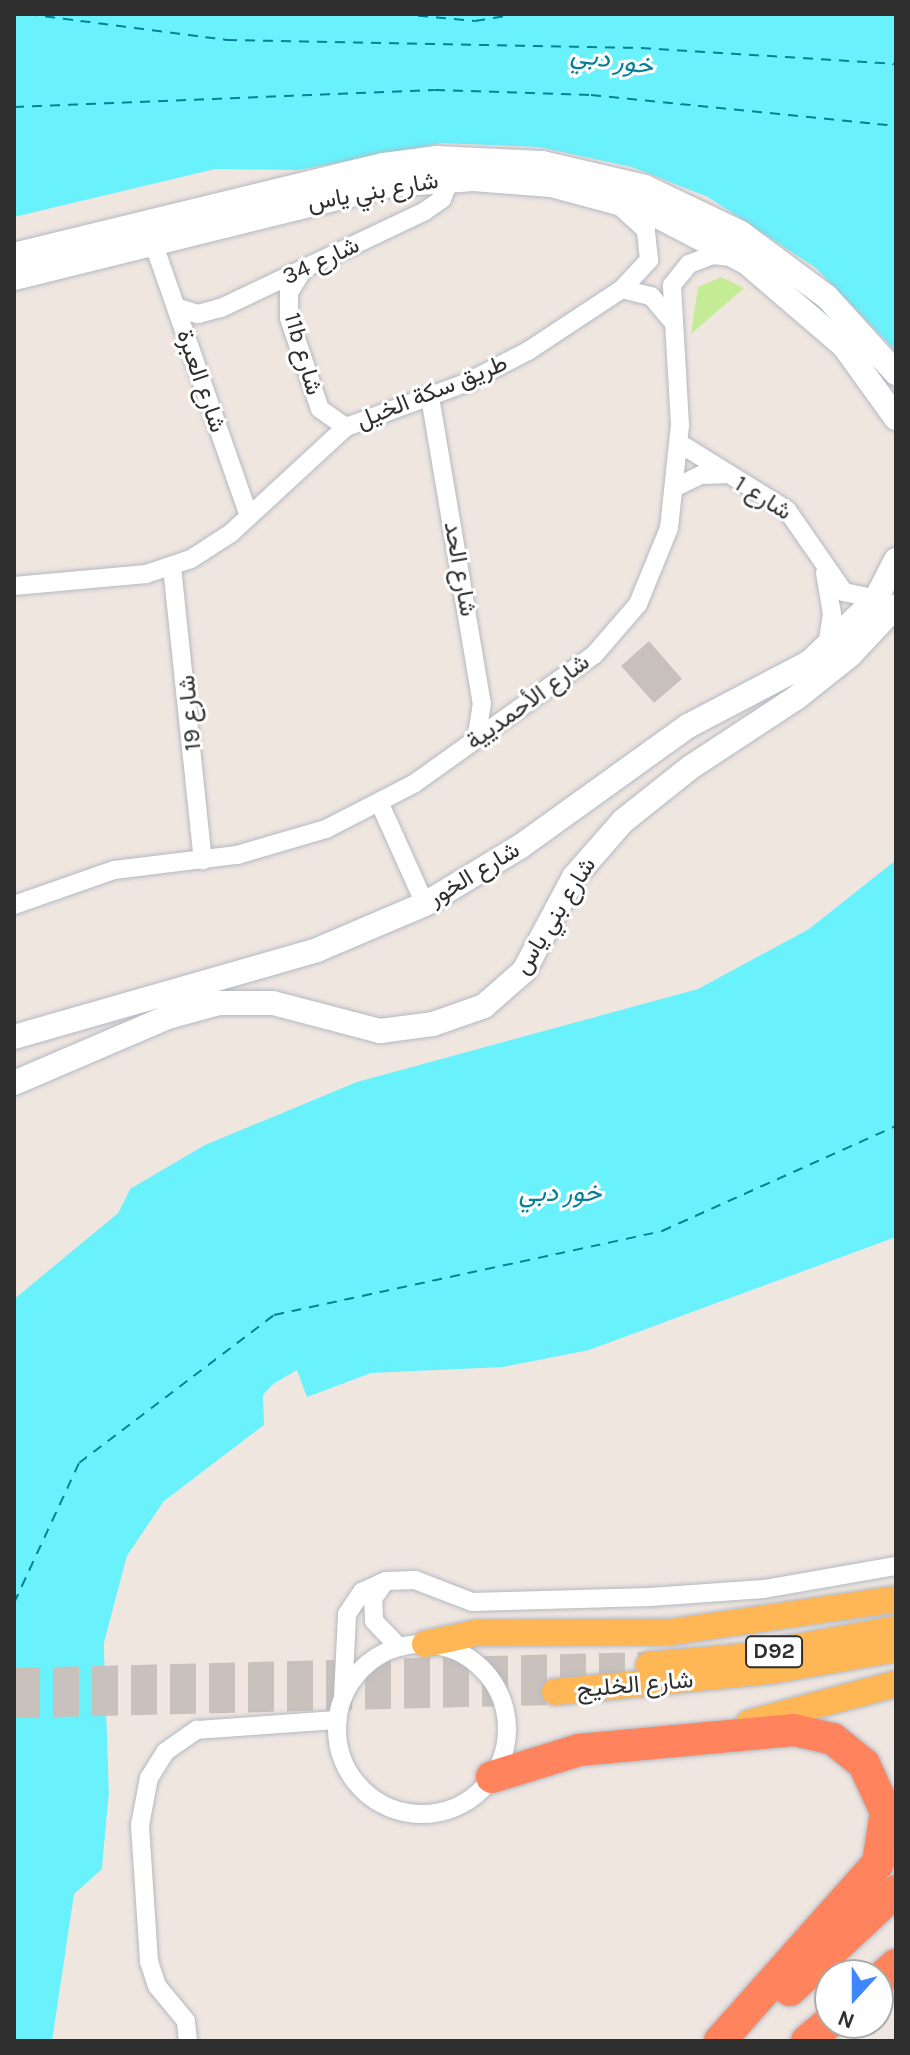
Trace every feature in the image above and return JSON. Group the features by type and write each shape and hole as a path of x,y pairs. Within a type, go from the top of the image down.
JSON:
{"highway":[{"path":"492,1777 567,1752 794,1730 820,1735 864,1764 886,1812 883,1851 872,1875 723,2041"},
{"path":"723,2041 811,1972 896,1891"}],"main road":[{"name":"شارع بني ياس","path":"14,255 384,165 436,158 542,163 645,187 741,233 827,297 896,373"},
{"name":"شارع بني ياس","path":"14,278 358,191 450,179 525,182 612,200 682,226 746,262 844,346 896,418"},
{"name":"شارع بني ياس","path":"14,1083 168,1017 219,1003 273,1003 380,1031 459,1018 507,990 524,971 574,877 623,821 838,664 886,602 896,560"},
{"name":"شارع الخور","path":"14,1037 317,950 425,904 510,853 706,715 776,682 825,650 886,602"},
{"path":"706,715 723,746"},
{"path":"412,1646 476,1633 683,1631 896,1599"},
{"name":"شارع الخليج","path":"649,1665 786,1650 896,1629"},
{"name":"شارع الخليج","path":"716,1678 896,1649"},
{"name":"شارع الخليج","path":"555,1692 896,1664"},
{"path":"676,1742 896,1684"}],"street":[{"name":"شارع 34","path":"176,307 210,313 425,211 442,199 450,179"},
{"name":"طريق سكة الخيل","path":"14,586 172,567 212,547 346,427 430,397 504,365 622,289 651,250 646,230 612,200"},
{"name":"شارع العبرة","path":"154,245 249,516"},
{"name":"شارع الأحمديية","path":"14,905 114,870 203,860 271,847 380,804 567,678 627,621 658,568 676,487 679,443 670,319 672,285 689,264 712,255 746,262"},
{"name":"11b شارع","path":"303,269 289,292 289,318 320,409 346,427"},
{"path":"622,289 651,296 670,319"},
{"name":"شارع الحد","path":"430,397 482,703 476,740"},
{"name":"شارع 1","path":"679,443 724,474 787,510 844,592 886,602"},
{"name":"شارع 1","path":"676,487 694,477 724,474"},
{"name":"شارع 1","path":"825,566 832,614 825,650"},
{"name":"شارع 19","path":"172,567 203,860"},
{"path":"380,804 425,904"},
{"path":"386,1581 376,1592 372,1614 381,1634 412,1646 473,1661 498,1691 507,1729 492,1777 472,1797 438,1812 388,1806 350,1773 338,1720 343,1697 347,1614 362,1592 386,1581 415,1580 472,1602 650,1597 764,1589 896,1566"},
{"path":"343,1697 365,1666 412,1646"},
{"path":"188,2041 186,2021 157,1986 149,1961 140,1825 149,1778 165,1752 197,1730 338,1720"}],"green space":[{"path":"721,277 744,288 691,334 698,287"}],"water":[{"name":"خور دبي","path":"14,14 896,14 896,351 816,268 708,197 632,167 539,147 442,143 298,170 215,169 14,217"},
{"name":"خور دبي","path":"896,860 896,1237 589,1350 503,1367 371,1373 307,1397 297,1370 273,1384 263,1395 264,1425 164,1501 127,1556 104,1643 109,1793 102,1869 74,1894 52,2041 14,2041 14,1299 118,1213 130,1189 205,1145 357,1082 698,989 809,929"}],"pier":[{"path":"130,1189 118,1213 14,1299 76,1238 115,1210"},
{"path":"164,1501 131,1557 108,1643 113,1793 102,1869 109,1793 104,1643 127,1556"}],"building":[{"path":"649,641 682,679 654,703 621,666"}],"ferry route":[{"path":"27,14 227,40 641,48 896,64"},
{"path":"400,14 475,21 517,14"},
{"path":"14,107 435,90 591,95 896,126"},
{"path":"14,1603 79,1463 274,1315 662,1231 896,1126"}],"tunnel":[{"path":"14,1681 649,1665"},
{"path":"14,1705 555,1692"}]}
